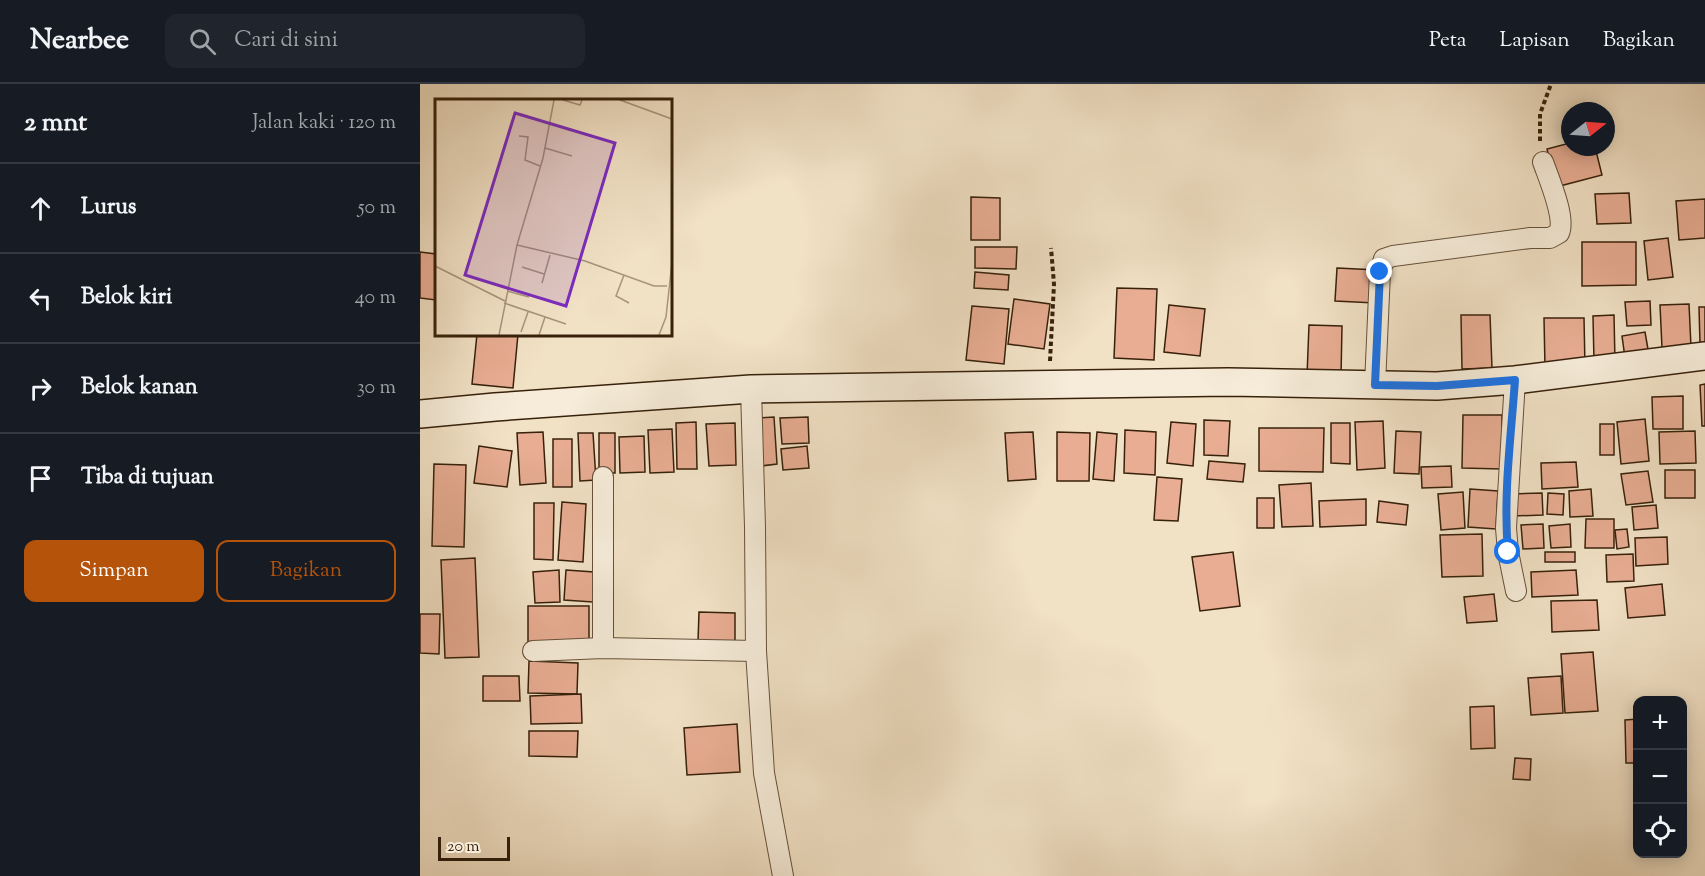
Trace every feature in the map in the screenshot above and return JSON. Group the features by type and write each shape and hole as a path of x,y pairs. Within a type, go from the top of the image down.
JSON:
{"street":[{"path":"1375,385 1380,272 1384,259 1404,254 1550,237 1559,234 1562,227 1560,214 1544,162"},
{"path":"420,414 751,389 1228,382 1437,386 1515,380 1705,356"},
{"path":"1515,380 1506,528 1516,591"},
{"path":"751,389 756,651 764,773 783,876"},
{"path":"603,477 603,648"},
{"path":"534,651 603,648 756,651"}],"path":[{"path":"1544,162 1540,141 1540,114 1551,84"},
{"path":"1049,384 1054,284 1051,248"}],"building":[{"path":"1561,145 1561,156 1597,156 1602,175 1556,187 1547,149"},
{"path":"1629,193 1631,223 1597,224 1595,194"},
{"path":"971,197 1000,198 1000,240 971,240"},
{"path":"1705,199 1705,238 1679,240 1676,201"},
{"path":"1668,238 1673,277 1648,280 1644,241"},
{"path":"1582,242 1636,242 1636,285 1582,286"},
{"path":"975,247 1017,247 1016,269 975,268"},
{"path":"420,252 435,254 435,300 420,298"},
{"path":"1337,268 1377,270 1375,303 1335,301"},
{"path":"975,272 1009,275 1008,290 974,288"},
{"path":"1117,288 1157,289 1154,360 1114,358"},
{"path":"1014,299 1050,304 1044,349 1008,344"},
{"path":"1650,301 1651,325 1627,326 1625,302"},
{"path":"1689,304 1691,347 1662,348 1660,305"},
{"path":"1169,305 1205,309 1200,356 1164,352"},
{"path":"972,306 1009,309 1004,364 966,360"},
{"path":"1699,307 1705,307 1705,344 1700,344"},
{"path":"1461,315 1490,315 1492,368 1462,369"},
{"path":"1614,315 1615,362 1594,362 1593,316"},
{"path":"1544,318 1584,318 1585,367 1545,368"},
{"path":"1309,325 1342,326 1341,377 1307,376"},
{"path":"1645,332 1650,361 1626,365 1622,336"},
{"path":"477,336 518,336 513,388 472,384"},
{"path":"1705,384 1705,426 1702,426 1700,385"},
{"path":"1683,396 1683,429 1653,429 1652,397"},
{"path":"1463,415 1502,415 1502,469 1462,468"},
{"path":"774,417 777,464 761,466 758,418"},
{"path":"808,417 809,443 782,444 780,418"},
{"path":"1645,419 1649,461 1621,464 1617,422"},
{"path":"1204,420 1230,421 1228,456 1204,455"},
{"path":"1383,421 1385,468 1357,470 1355,422"},
{"path":"696,422 697,469 677,469 676,423"},
{"path":"1171,422 1196,424 1193,466 1167,463"},
{"path":"735,423 736,465 709,466 706,424"},
{"path":"1331,423 1350,423 1350,464 1331,463"},
{"path":"1600,424 1614,424 1614,455 1600,455"},
{"path":"1259,428 1324,428 1323,472 1259,471"},
{"path":"672,429 674,472 650,473 648,430"},
{"path":"1125,430 1156,432 1155,475 1124,473"},
{"path":"1396,431 1421,432 1419,474 1394,473"},
{"path":"1695,431 1696,463 1660,464 1659,432"},
{"path":"543,432 546,483 520,485 517,433"},
{"path":"1033,432 1036,479 1008,481 1005,433"},
{"path":"1057,432 1090,433 1089,481 1057,481"},
{"path":"1097,432 1117,434 1114,481 1093,479"},
{"path":"578,433 593,433 596,480 580,481"},
{"path":"599,433 615,433 615,473 599,473"},
{"path":"644,436 645,472 620,473 619,437"},
{"path":"553,439 572,439 572,487 553,487"},
{"path":"479,446 512,451 507,487 474,483"},
{"path":"807,446 809,468 783,470 781,449"},
{"path":"1209,461 1245,464 1243,482 1207,479"},
{"path":"1576,462 1578,487 1542,489 1541,463"},
{"path":"434,464 466,465 464,547 432,546"},
{"path":"1451,466 1452,487 1422,488 1421,467"},
{"path":"1665,470 1695,470 1695,498 1665,498"},
{"path":"1648,471 1653,502 1626,505 1621,474"},
{"path":"1157,477 1182,479 1178,521 1154,520"},
{"path":"1311,483 1313,526 1282,527 1279,485"},
{"path":"1470,489 1498,491 1496,529 1468,527"},
{"path":"1591,489 1593,516 1570,517 1569,491"},
{"path":"1463,492 1465,528 1441,530 1438,494"},
{"path":"1542,493 1543,515 1513,516 1512,494"},
{"path":"1548,493 1564,494 1563,515 1547,514"},
{"path":"1257,498 1274,498 1274,528 1257,528"},
{"path":"1366,499 1366,525 1320,527 1319,501"},
{"path":"1379,501 1408,505 1406,525 1377,522"},
{"path":"562,502 586,504 583,562 558,560"},
{"path":"534,503 554,503 553,560 534,559"},
{"path":"1656,505 1658,528 1634,530 1632,507"},
{"path":"1586,519 1614,519 1614,548 1585,548"},
{"path":"1543,524 1544,548 1523,549 1521,525"},
{"path":"1570,524 1571,547 1551,548 1549,526"},
{"path":"1627,529 1629,547 1617,549 1615,530"},
{"path":"1482,534 1483,576 1442,577 1440,535"},
{"path":"1667,537 1668,564 1636,566 1635,538"},
{"path":"1233,552 1240,606 1200,611 1192,557"},
{"path":"1545,552 1575,552 1575,562 1545,562"},
{"path":"1633,554 1634,581 1607,582 1606,555"},
{"path":"475,558 479,657 445,658 441,560"},
{"path":"559,570 560,602 535,603 533,572"},
{"path":"566,570 594,572 593,602 564,600"},
{"path":"1576,570 1578,595 1532,597 1531,572"},
{"path":"1662,584 1665,615 1628,618 1625,588"},
{"path":"1494,594 1497,621 1467,623 1464,597"},
{"path":"1597,600 1599,630 1552,632 1551,601"},
{"path":"528,606 589,606 589,645 528,644"},
{"path":"699,612 735,613 735,643 698,642"},
{"path":"420,614 440,614 439,654 420,653"},
{"path":"1593,652 1598,711 1565,713 1561,654"},
{"path":"529,661 578,663 577,694 528,693"},
{"path":"483,676 519,676 520,701 483,701"},
{"path":"1561,676 1563,713 1531,715 1528,678"},
{"path":"581,694 582,723 531,724 530,696"},
{"path":"1494,706 1495,748 1471,749 1470,707"},
{"path":"1633,719 1633,763 1626,763 1625,720"},
{"path":"737,724 740,772 687,775 684,728"},
{"path":"529,731 578,731 577,757 529,756"},
{"path":"1515,758 1531,759 1530,780 1513,779"}],"route":[{"path":"1380,272 1375,385 1437,386 1515,380 1507,491 1508,552"}]}
